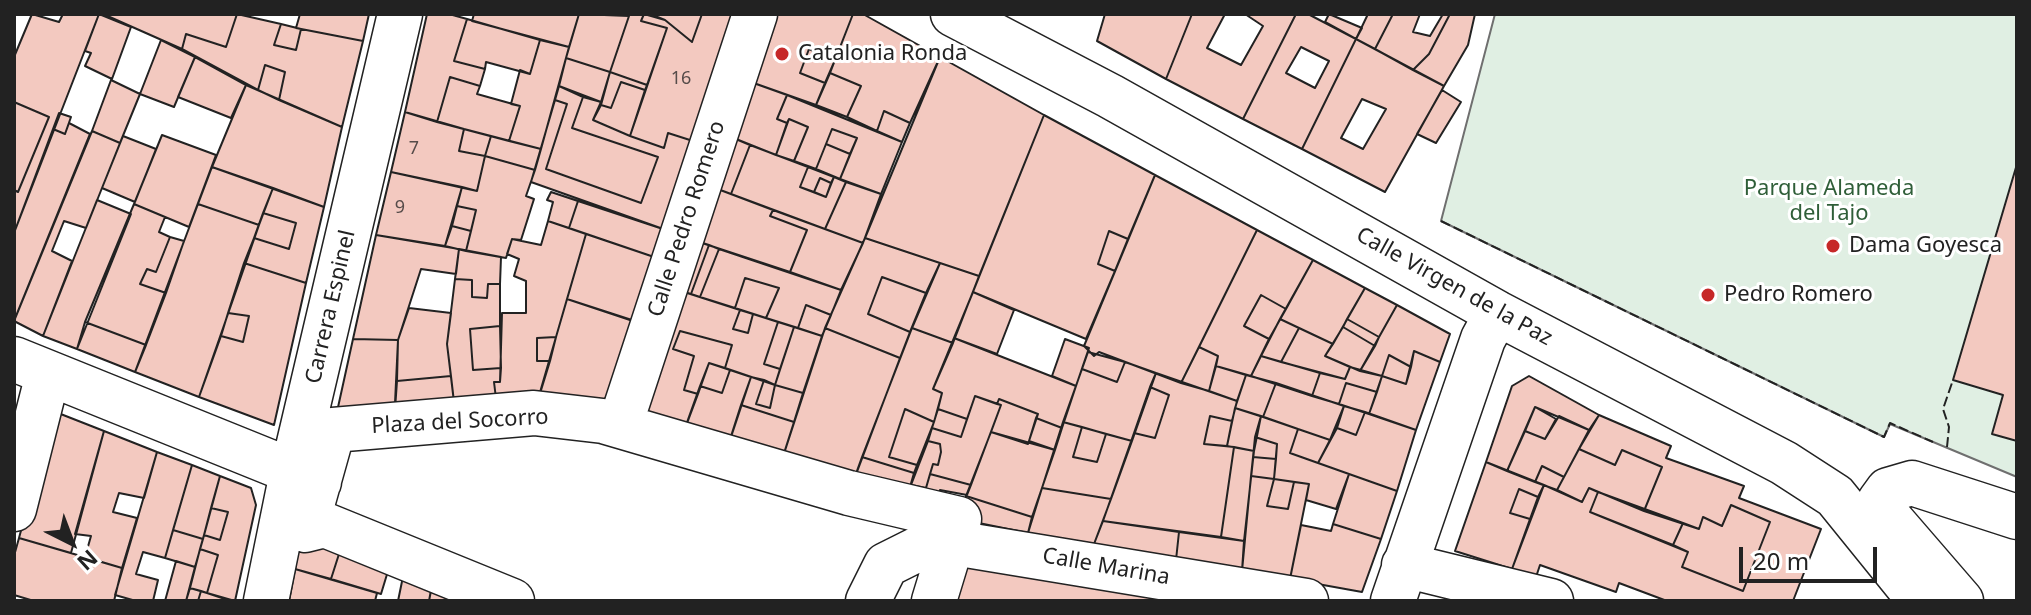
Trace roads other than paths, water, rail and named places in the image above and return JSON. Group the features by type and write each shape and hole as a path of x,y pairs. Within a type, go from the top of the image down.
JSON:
{"street":[{"name":"Carrera Espinel","path":"266,601 306,478 400,14"},
{"name":"Calle Pedro Romero","path":"620,425 755,14"},
{"name":"Calle Virgen de la Paz","path":"953,14 1110,96 1497,313 1784,463 1835,496 1920,601"},
{"path":"1497,313 1483,339 1399,583 1551,601"},
{"path":"14,509 31,366 306,478"},
{"name":"Plaza del Socorro","path":"512,601 325,525 305,530 306,478 333,430 534,413 620,425 849,493 959,519 953,542"},
{"path":"1835,496 1857,477 1900,463 1934,462 2017,497"},
{"path":"1961,601 1885,513 1880,501 1888,490 1912,483 2017,517"},
{"path":"934,601 953,542"},
{"name":"Calle Marina","path":"868,601 886,565 925,543 953,542 1306,601"}],"place":[{"name":"Catalonia Ronda","path":"782,54"},
{"name":"Dama Goyesca","path":"1833,246"},
{"name":"Pedro Romero","path":"1708,295"}],"park label":[{"name":"Parque Alameda del Tajo","path":"1829,202"}]}
